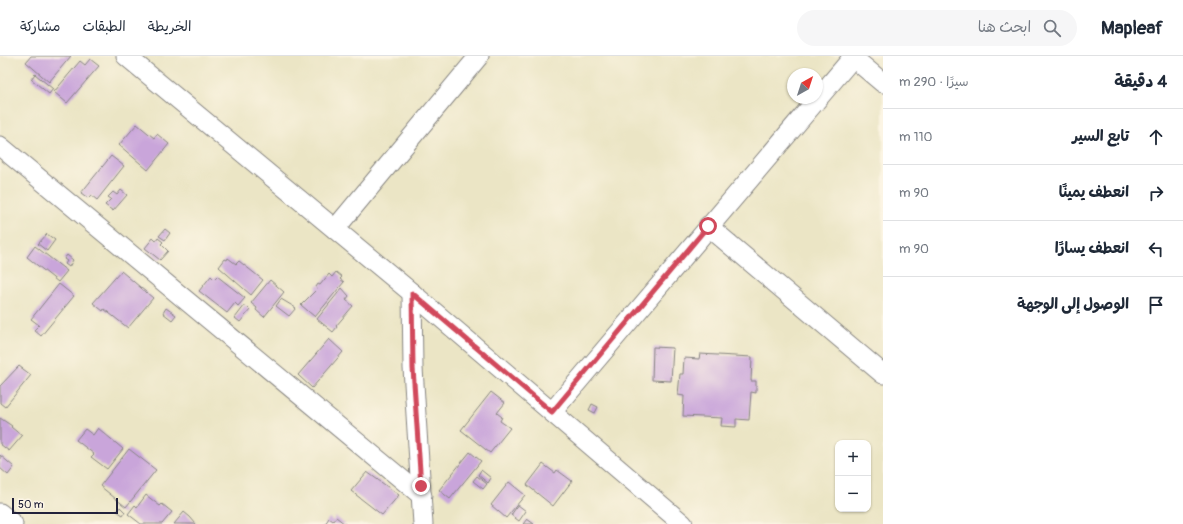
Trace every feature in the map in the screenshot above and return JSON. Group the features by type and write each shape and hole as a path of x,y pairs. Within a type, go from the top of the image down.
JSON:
{"street":[{"path":"126,56 412,293 683,524"},
{"path":"335,229 479,56"},
{"path":"552,412 708,226 853,57 883,83"},
{"path":"0,146 422,496"},
{"path":"708,226 883,374"},
{"path":"412,293 413,368 423,524"},
{"path":"0,513 12,524"}],"building":[{"path":"31,56 71,56 49,82 26,62"},
{"path":"90,59 99,66 67,103 54,92 80,61 85,65"},
{"path":"35,74 53,89 49,94 31,79"},
{"path":"137,124 154,138 157,134 169,144 148,170 119,145"},
{"path":"111,156 124,166 97,200 91,195 88,198 81,193"},
{"path":"121,190 127,195 113,211 105,205 111,199 108,197 113,192 117,195"},
{"path":"165,229 170,233 165,240 159,236"},
{"path":"47,234 55,240 47,251 38,244"},
{"path":"153,238 156,241 158,238 163,242 161,244 168,251 160,260 145,248"},
{"path":"35,246 67,271 58,282 27,257"},
{"path":"67,255 73,260 69,267 65,264 67,261 64,259"},
{"path":"228,258 236,264 239,261 263,280 251,295 219,267 225,259 227,260"},
{"path":"121,271 153,298 128,328 104,309 103,311 93,303"},
{"path":"336,272 342,277 340,279 344,282 315,317 301,305 317,289 316,287 318,284 320,285 329,274 332,277"},
{"path":"211,276 214,279 217,276 245,298 238,306 235,303 227,313 199,291"},
{"path":"270,280 284,292 264,317 251,303"},
{"path":"59,284 74,296 41,336 34,330 39,325 31,319"},
{"path":"342,288 349,296 346,300 353,306 336,326 337,327 333,332 317,319"},
{"path":"281,299 296,308 289,316 276,306"},
{"path":"245,305 250,310 240,322 235,318"},
{"path":"166,308 176,315 172,320 163,313"},
{"path":"329,339 343,352 312,388 298,375"},
{"path":"653,347 673,348 671,381 652,380"},
{"path":"700,354 752,357 751,381 756,381 756,393 751,392 749,420 736,419 736,427 721,426 722,418 683,416 684,396 678,395 680,374 683,374 684,358 699,359"},
{"path":"19,366 31,375 5,407 0,403 0,386"},
{"path":"491,392 505,403 497,413 502,417 500,421 510,428 490,453 461,430"},
{"path":"592,404 598,407 595,413 589,410"},
{"path":"0,418 12,426 11,427 22,436 9,451 0,444"},
{"path":"98,428 123,449 107,469 91,457 94,454 76,440 85,429 93,435"},
{"path":"129,449 156,470 126,507 100,486"},
{"path":"470,452 481,461 450,499 439,490"},
{"path":"0,455 14,467 8,475 0,468"},
{"path":"543,464 555,473 557,470 572,481 553,506 527,485"},
{"path":"481,470 491,478 488,483 478,475"},
{"path":"367,472 399,495 382,515 351,491"},
{"path":"477,476 487,484 483,489 473,481"},
{"path":"509,482 525,495 506,518 491,505"},
{"path":"146,495 160,506 162,504 172,512 162,524 141,524 128,514 135,505 137,507"},
{"path":"518,505 526,511 519,521 511,515"},
{"path":"120,507 125,512 123,515 117,511"},
{"path":"184,512 190,517 196,524 174,524"},
{"path":"336,517 345,524 325,524 329,518 333,521"},
{"path":"527,519 534,524 523,524"}],"route":[{"path":"421,486 413,368 412,293 552,412 708,226"}]}
